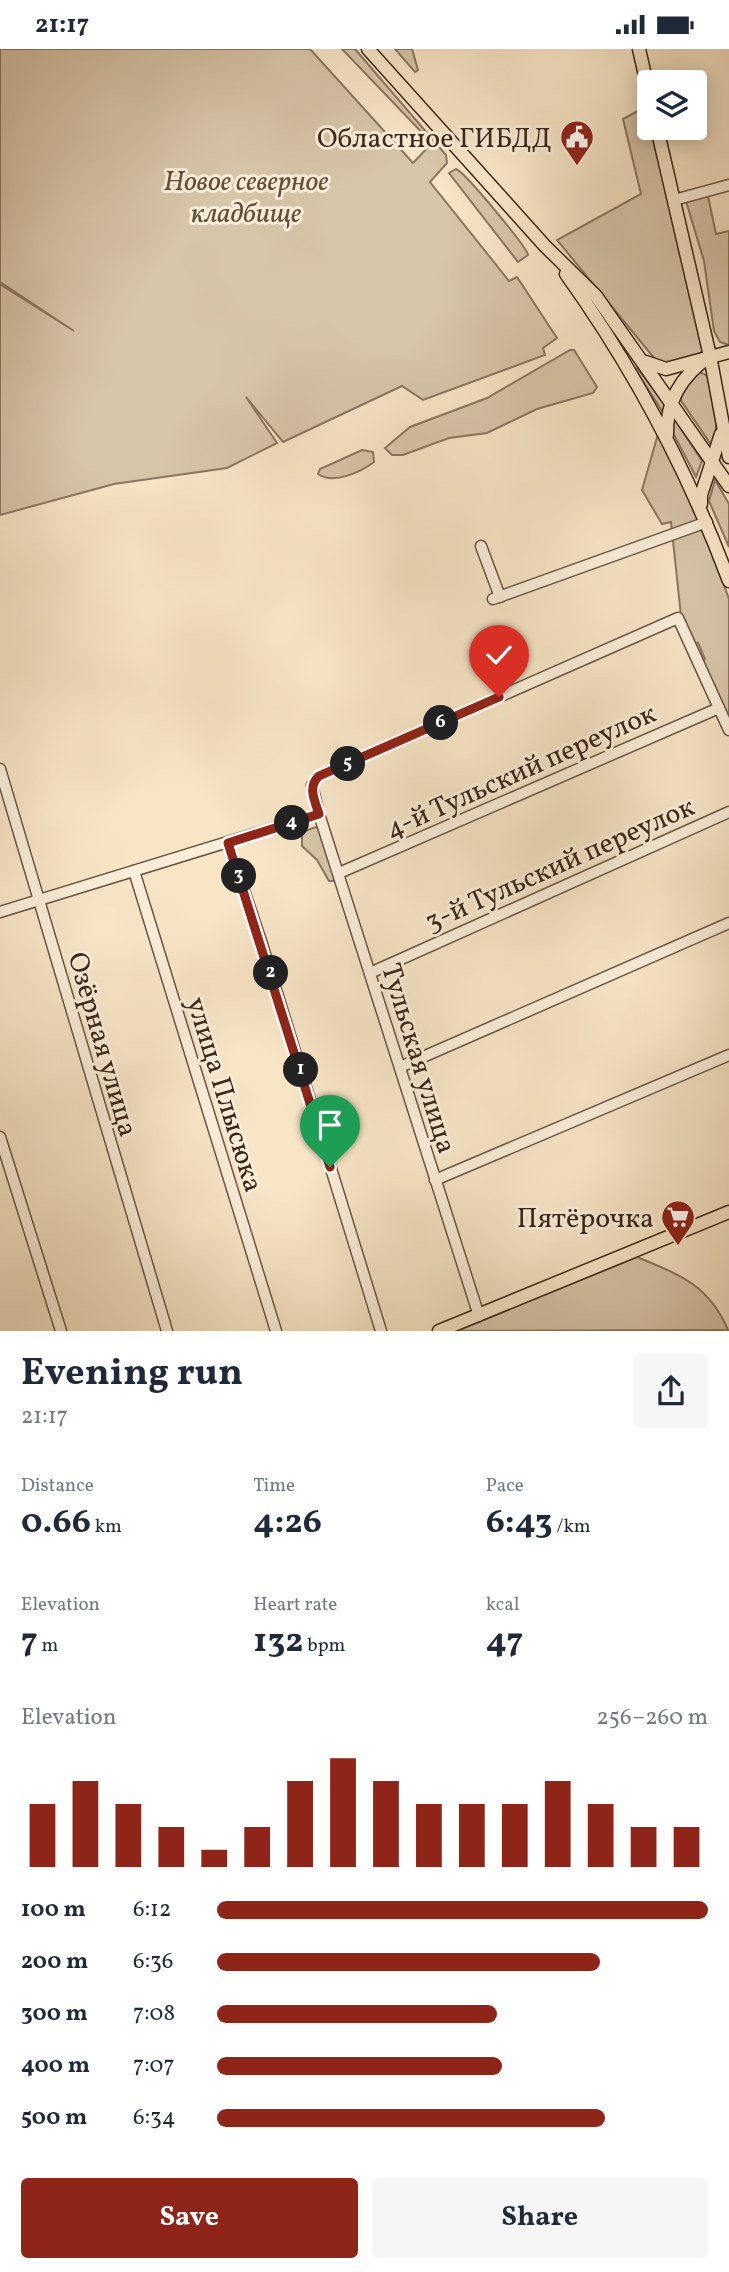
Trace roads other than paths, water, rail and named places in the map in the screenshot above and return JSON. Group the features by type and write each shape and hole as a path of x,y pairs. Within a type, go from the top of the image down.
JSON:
{"main road":[{"path":"368,49 545,246 596,296 673,401 729,486"},
{"path":"639,49 644,70"},
{"path":"660,140 710,356 729,457"},
{"path":"545,246 602,325 667,435 702,509 729,581"},
{"path":"645,362 666,369 729,352"},
{"path":"667,435 673,401 688,373 710,356"},
{"path":"702,509 701,495 722,431"},
{"path":"716,546 729,552"},
{"path":"439,1331 729,1212"}],"street":[{"path":"674,200 729,185"},
{"path":"481,546 497,598 707,522"},
{"name":"Тульская улица","path":"479,1316 312,792 312,785 319,776 678,618 719,708"},
{"path":"719,708 729,730"},
{"name":"4-й Тульский переулок","path":"340,873 719,708"},
{"name":"Озёрная улица","path":"0,769 167,1331"},
{"name":"3-й Тульский переулок","path":"370,973 729,812"},
{"path":"0,912 319,814"},
{"path":"228,843 261,941 381,1331"},
{"name":"улица Плысюка","path":"134,871 276,1331"},
{"path":"400,1067 729,923"},
{"path":"435,1180 729,1055"},
{"path":"0,1137 61,1331"}],"place":[{"name":"Областное ГИБДД","path":"577,167"},
{"name":"Пятёрочка","path":"678,1247"}],"park label":[{"name":"Новое северное кладбище","path":"246,196"}]}
